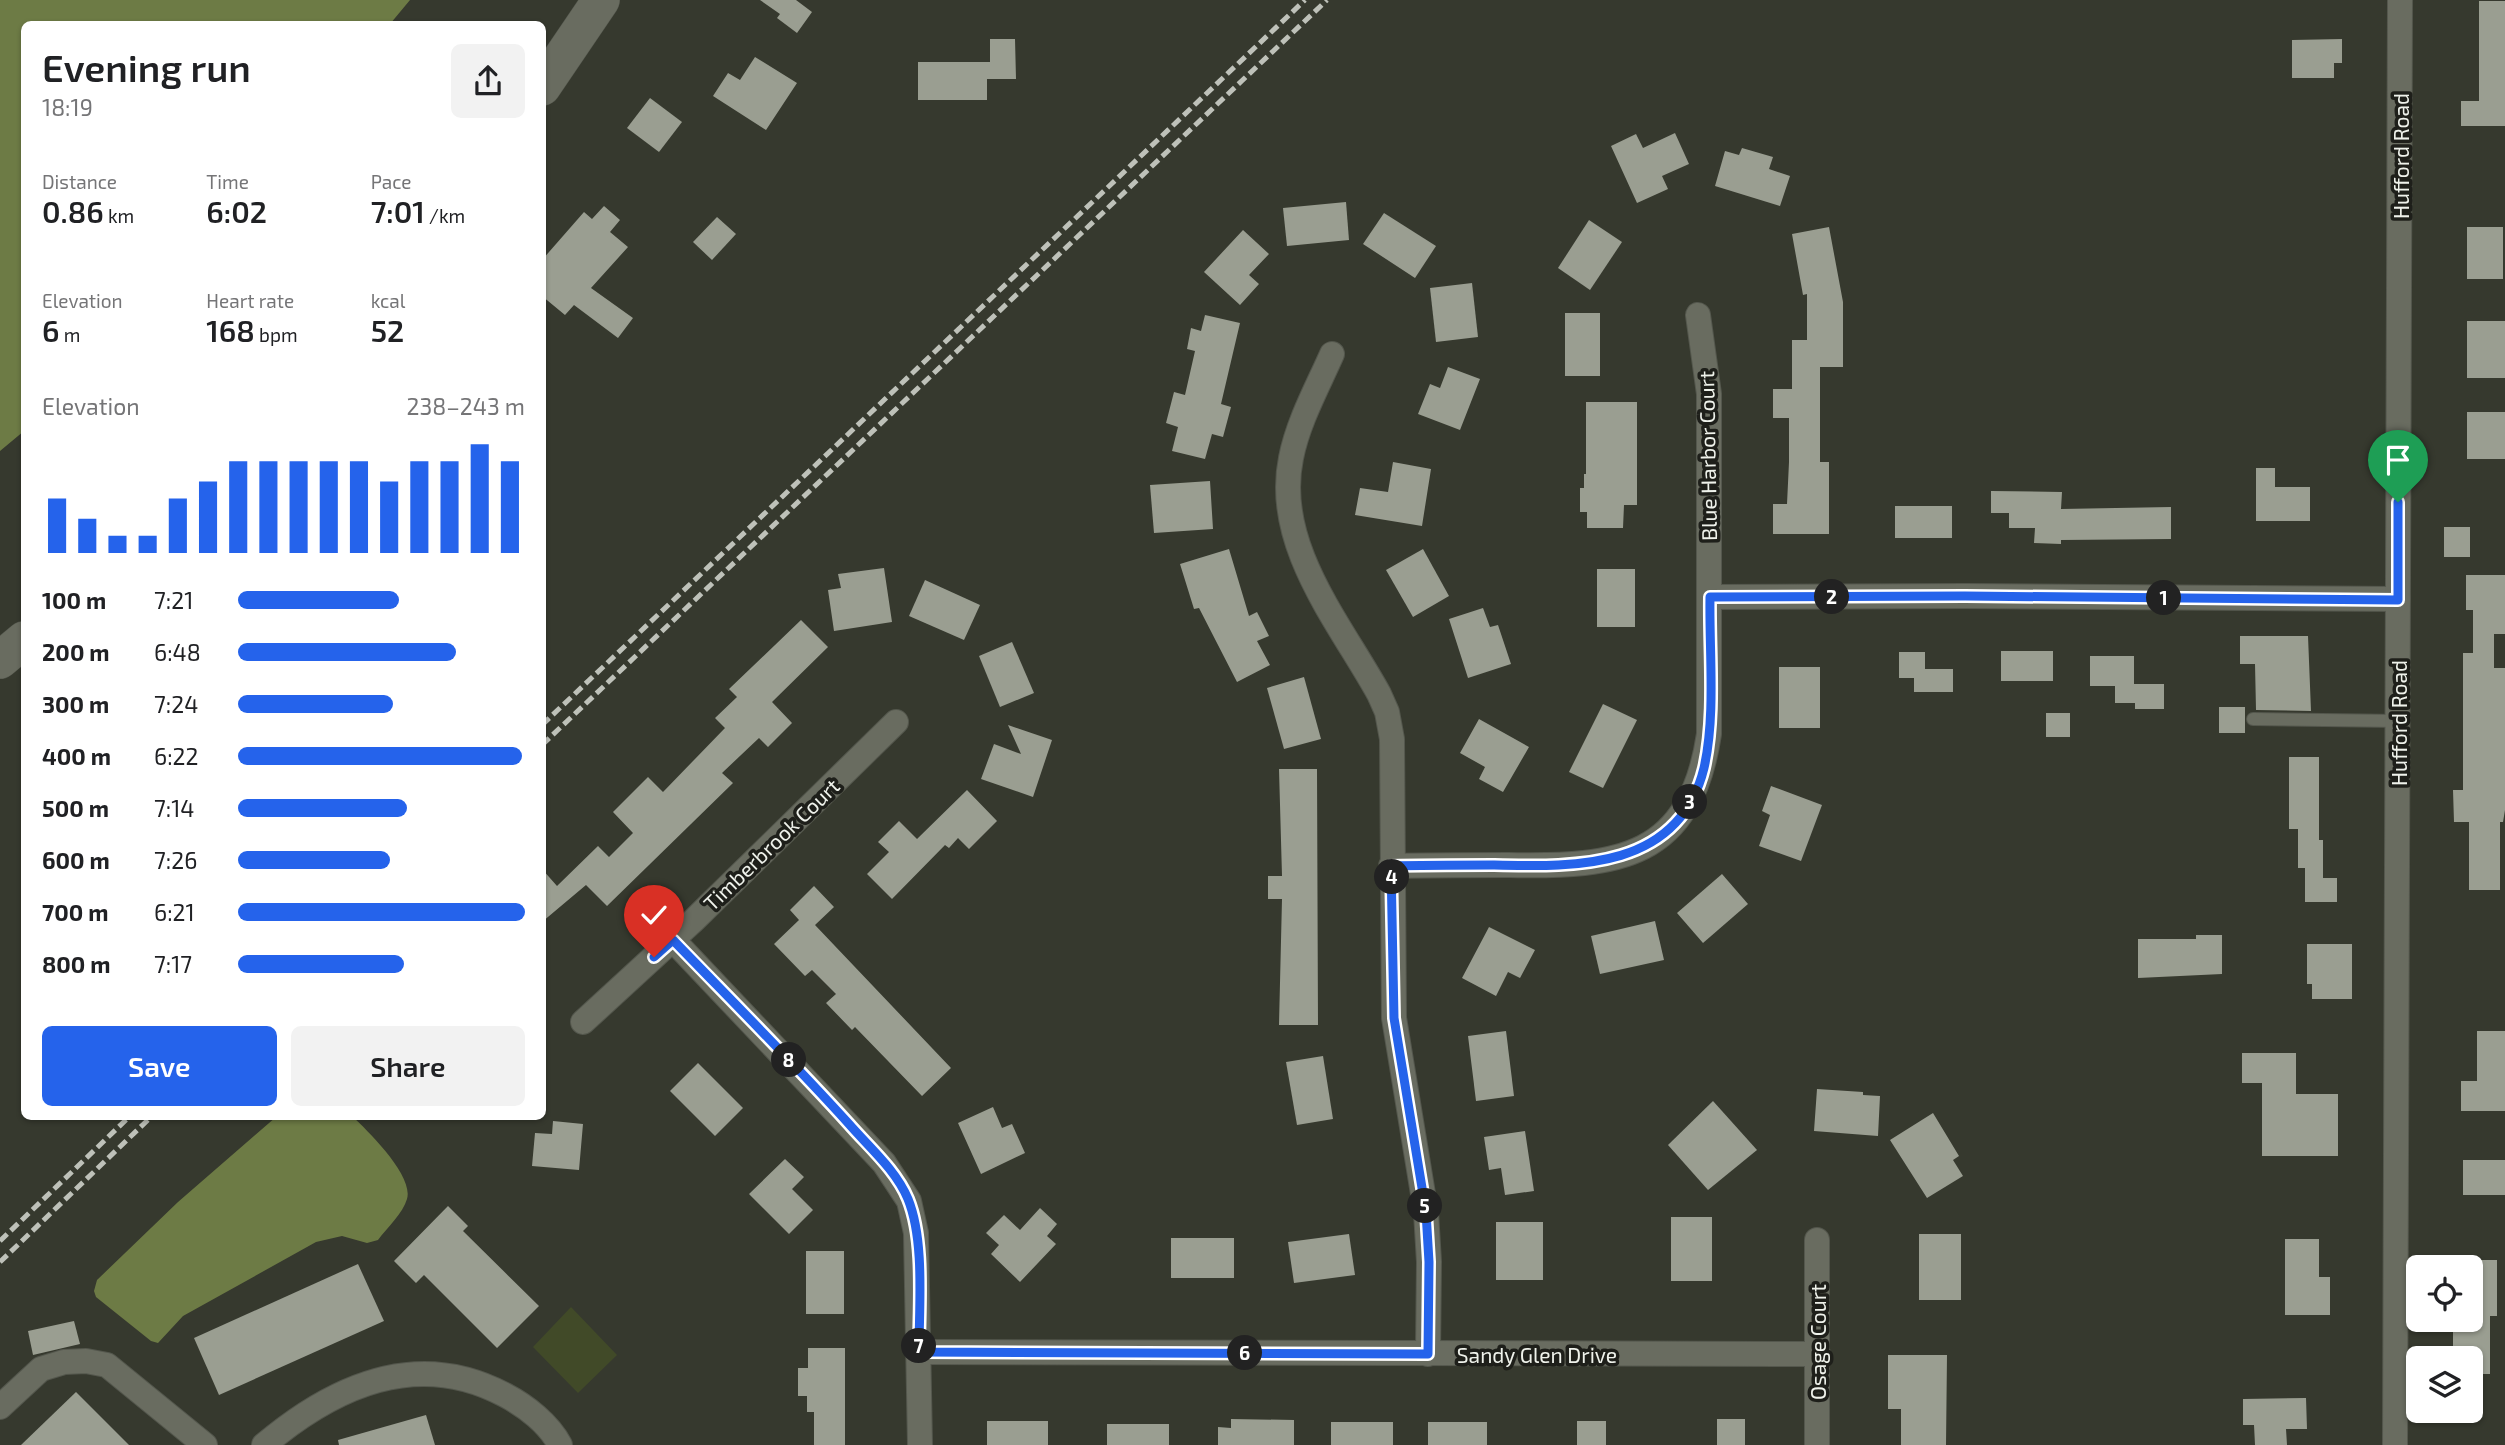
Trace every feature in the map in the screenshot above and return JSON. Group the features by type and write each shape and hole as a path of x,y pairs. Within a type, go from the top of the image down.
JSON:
{"main road":[{"path":"546,80 601,0"},
{"path":"0,660 21,642"}],"street":[{"name":"Hufford Road","path":"2395,1445 2400,0"},
{"name":"Blue Harbor Court","path":"1391,866 1589,864 1621,857 1651,843 1684,812 1704,767 1709,734 1709,394 1698,315"},
{"path":"1332,354 1295,441 1290,461 1289,509 1300,551 1387,712 1392,739 1394,1018 1426,1212 1429,1262 1428,1354"},
{"path":"1710,597 2398,600"},
{"name":"Timberbrook Court","path":"583,1022 673,940 896,722"},
{"path":"673,940 815,1087 884,1163 904,1190 916,1233 920,1445"},
{"name":"Osage Court","path":"1817,1240 1817,1445"},
{"name":"Sandy Glen Drive","path":"919,1352 1818,1354"},
{"path":"0,1407 41,1369 64,1362 86,1361 107,1365 205,1445"},
{"path":"264,1445 293,1420 326,1400 360,1385 429,1372 483,1383 513,1399 535,1415 560,1445"}],"lane":[{"path":"2253,719 2398,721"}],"shaded area":[{"path":"0,0 410,0 392,21 21,21 21,434 0,451"},
{"path":"273,1120 356,1120 397,1167 407,1189 407,1199 402,1210 378,1240 367,1243 342,1236 316,1242 183,1316 158,1343 151,1341 96,1297 94,1291 97,1280 178,1202"},
{"path":"571,1307 617,1355 578,1393 533,1347"}],"building":[{"path":"760,0 796,0 812,12 797,33 777,18 780,14"},
{"path":"2479,1 2505,1 2505,126 2461,126 2461,101 2479,101"},
{"path":"990,39 1015,39 1016,79 987,79 987,100 918,100 918,62 990,62"},
{"path":"2342,39 2342,63 2334,63 2334,78 2292,78 2292,40"},
{"path":"755,57 797,83 766,130 713,96 728,73 740,80"},
{"path":"650,98 682,122 659,152 627,128"},
{"path":"1675,133 1689,164 1662,176 1668,189 1637,203 1611,146 1636,134 1643,148"},
{"path":"1742,148 1773,157 1769,169 1790,176 1780,206 1715,186 1725,151 1739,155"},
{"path":"1346,202 1349,240 1287,246 1283,208"},
{"path":"604,206 620,220 610,232 628,247 591,288 633,318 618,338 574,305 565,315 546,299 546,255 584,212 592,219"},
{"path":"1384,213 1436,246 1415,278 1363,244"},
{"path":"717,217 736,234 712,260 693,242"},
{"path":"1589,220 1622,242 1590,290 1558,268"},
{"path":"1829,227 1843,302 1843,367 1820,367 1820,462 1829,462 1829,534 1773,534 1773,504 1787,504 1789,418 1773,418 1773,389 1792,389 1792,340 1807,340 1807,294 1803,295 1792,234"},
{"path":"2467,227 2503,227 2503,279 2467,279"},
{"path":"1243,230 1269,254 1249,275 1259,284 1240,305 1204,272"},
{"path":"1472,283 1478,337 1436,342 1430,288"},
{"path":"1565,313 1600,313 1600,376 1565,376"},
{"path":"1205,315 1240,323 1221,404 1231,407 1223,437 1212,434 1205,459 1172,451 1178,427 1166,423 1174,392 1185,395 1195,351 1187,349 1191,328 1201,331"},
{"path":"2467,321 2505,321 2505,378 2467,378"},
{"path":"1448,367 1480,379 1460,430 1418,414 1430,384 1440,388"},
{"path":"1586,402 1637,402 1637,505 1624,505 1623,528 1587,528 1587,512 1580,512 1580,488 1584,488 1586,474"},
{"path":"2467,412 2505,412 2505,459 2467,459"},
{"path":"1393,462 1431,469 1422,526 1355,515 1360,488 1388,492"},
{"path":"2256,468 2275,468 2275,487 2310,487 2310,521 2256,521"},
{"path":"1210,481 1213,529 1154,533 1150,485"},
{"path":"1991,491 2062,492 2061,509 2171,507 2171,539 2061,540 2061,544 2034,543 2035,528 2009,528 2009,513 1991,513"},
{"path":"1895,506 1952,506 1952,538 1895,538"},
{"path":"2444,527 2470,527 2470,557 2444,557"},
{"path":"1229,549 1249,616 1257,612 1269,636 1257,641 1270,665 1237,682 1199,608 1194,609 1180,564"},
{"path":"1423,549 1449,596 1413,617 1386,570"},
{"path":"884,568 892,622 834,631 828,590 841,588 838,574"},
{"path":"1597,569 1635,569 1635,627 1597,627"},
{"path":"2466,575 2505,575 2505,634 2494,634 2494,668 2505,668 2505,810 2503,822 2500,822 2500,890 2469,890 2469,822 2454,822 2453,790 2463,790 2463,653 2473,653 2473,610 2466,610"},
{"path":"925,580 980,605 964,640 909,616"},
{"path":"1483,608 1490,627 1498,625 1511,664 1468,678 1449,619"},
{"path":"801,620 828,647 772,702 792,723 768,747 759,738 722,773 733,783 607,906 586,885 546,919 546,874 557,886 598,846 609,857 633,833 613,812 648,777 663,792 725,728 715,718 737,697 729,689"},
{"path":"2240,636 2308,636 2311,711 2256,710 2255,664 2240,664"},
{"path":"1012,642 1034,693 1000,707 979,656"},
{"path":"2001,651 2053,651 2053,681 2001,681"},
{"path":"1899,652 1925,652 1925,669 1953,669 1953,692 1914,692 1914,678 1899,678"},
{"path":"2090,656 2134,656 2134,684 2164,684 2164,709 2135,709 2135,703 2115,703 2115,686 2090,686"},
{"path":"1779,667 1820,667 1820,728 1779,728"},
{"path":"1304,677 1321,739 1284,749 1267,688"},
{"path":"1603,704 1637,720 1603,788 1569,772"},
{"path":"2219,707 2245,707 2245,733 2219,733"},
{"path":"2046,713 2070,713 2070,737 2046,737"},
{"path":"1479,719 1529,747 1503,792 1479,779 1485,767 1460,753"},
{"path":"1008,725 1052,740 1033,797 981,779 994,744 1021,754"},
{"path":"2289,757 2319,757 2319,840 2323,840 2323,878 2337,878 2337,902 2305,902 2305,868 2298,868 2298,829 2289,829"},
{"path":"1279,769 1317,769 1318,1025 1279,1025 1282,899 1268,899 1268,876 1282,876"},
{"path":"1771,786 1822,805 1801,861 1759,846 1770,815 1762,811"},
{"path":"967,790 997,821 969,849 958,838 949,848 945,845 892,899 867,874 889,852 878,842 899,821 917,839"},
{"path":"1722,874 1748,904 1703,943 1677,913"},
{"path":"814,886 834,907 815,925 951,1068 922,1096 855,1027 852,1030 826,1003 836,994 812,970 805,976 774,944 799,920 790,910"},
{"path":"1655,921 1664,960 1600,974 1591,936"},
{"path":"1489,927 1535,950 1520,978 1508,972 1496,996 1462,978"},
{"path":"2196,935 2222,935 2222,974 2138,978 2138,939 2196,939"},
{"path":"2307,944 2352,944 2352,999 2312,999 2312,984 2307,984"},
{"path":"1506,1031 1514,1096 1476,1101 1468,1036"},
{"path":"2477,1031 2505,1031 2505,1111 2461,1111 2461,1081 2477,1081"},
{"path":"2242,1053 2296,1053 2296,1094 2338,1094 2338,1156 2262,1156 2262,1083 2242,1083"},
{"path":"1323,1056 1333,1119 1297,1125 1286,1062"},
{"path":"698,1063 743,1108 715,1136 670,1091"},
{"path":"1817,1089 1880,1096 1878,1136 1814,1131"},
{"path":"1713,1101 1757,1150 1708,1190 1668,1145"},
{"path":"993,1107 1002,1128 1012,1124 1025,1153 981,1174 958,1123"},
{"path":"1933,1113 1959,1156 1953,1160 1963,1176 1927,1198 1890,1140"},
{"path":"553,1121 583,1124 579,1170 532,1166 535,1133 552,1134"},
{"path":"1525,1131 1534,1191 1505,1195 1501,1168 1489,1170 1484,1137"},
{"path":"785,1159 804,1177 792,1189 813,1210 789,1234 749,1194"},
{"path":"2463,1160 2505,1160 2505,1195 2463,1195"},
{"path":"448,1206 468,1226 463,1231 539,1306 497,1348 424,1275 416,1283 394,1261"},
{"path":"1040,1208 1057,1224 1047,1236 1056,1244 1020,1282 991,1254 999,1245 986,1233 1004,1215 1020,1230"},
{"path":"1671,1217 1712,1217 1712,1281 1671,1281"},
{"path":"1496,1222 1543,1222 1543,1280 1496,1280"},
{"path":"1349,1234 1355,1275 1294,1283 1288,1242"},
{"path":"1919,1234 1961,1234 1961,1300 1919,1300"},
{"path":"1171,1238 1234,1238 1234,1278 1171,1278"},
{"path":"2285,1239 2319,1239 2319,1277 2330,1277 2330,1315 2285,1315"},
{"path":"806,1251 844,1251 844,1314 806,1314"},
{"path":"2483,1260 2497,1260 2497,1316 2490,1316 2490,1374 2483,1374 2483,1346 2453,1346 2453,1332 2483,1332"},
{"path":"358,1264 384,1321 219,1395 194,1338"},
{"path":"74,1321 80,1344 33,1355 28,1331"},
{"path":"808,1348 845,1348 845,1445 814,1445 814,1412 807,1412 807,1396 798,1396 798,1368 808,1368"},
{"path":"1888,1355 1947,1355 1946,1445 1901,1445 1901,1409 1888,1409"},
{"path":"76,1392 129,1445 21,1445"},
{"path":"2306,1398 2307,1429 2286,1429 2287,1445 2255,1445 2254,1425 2243,1425 2243,1399"},
{"path":"426,1415 435,1445 339,1445 338,1440"},
{"path":"1231,1419 1294,1420 1294,1445 1218,1445 1218,1427 1231,1428"},
{"path":"1717,1419 1745,1419 1745,1445 1717,1445"},
{"path":"987,1421 1048,1421 1048,1445 987,1445"},
{"path":"1577,1421 1606,1421 1606,1445 1577,1445"},
{"path":"1331,1422 1393,1422 1393,1445 1331,1445"},
{"path":"1428,1422 1487,1422 1487,1445 1428,1445"},
{"path":"1107,1424 1169,1424 1169,1445 1107,1445"}],"railway":[{"path":"546,721 1305,0"},
{"path":"546,741 1327,0"},
{"path":"0,1241 126,1120"},
{"path":"0,1262 148,1120"}],"route":[{"path":"654,957 673,940 815,1087 884,1163 904,1190 916,1233 919,1352 1428,1354 1429,1262 1426,1212 1394,1018 1391,866 1589,864 1636,851 1664,833 1684,812 1693,797 1704,767 1709,734 1710,597 1965,596 2398,600 2398,502"}]}
